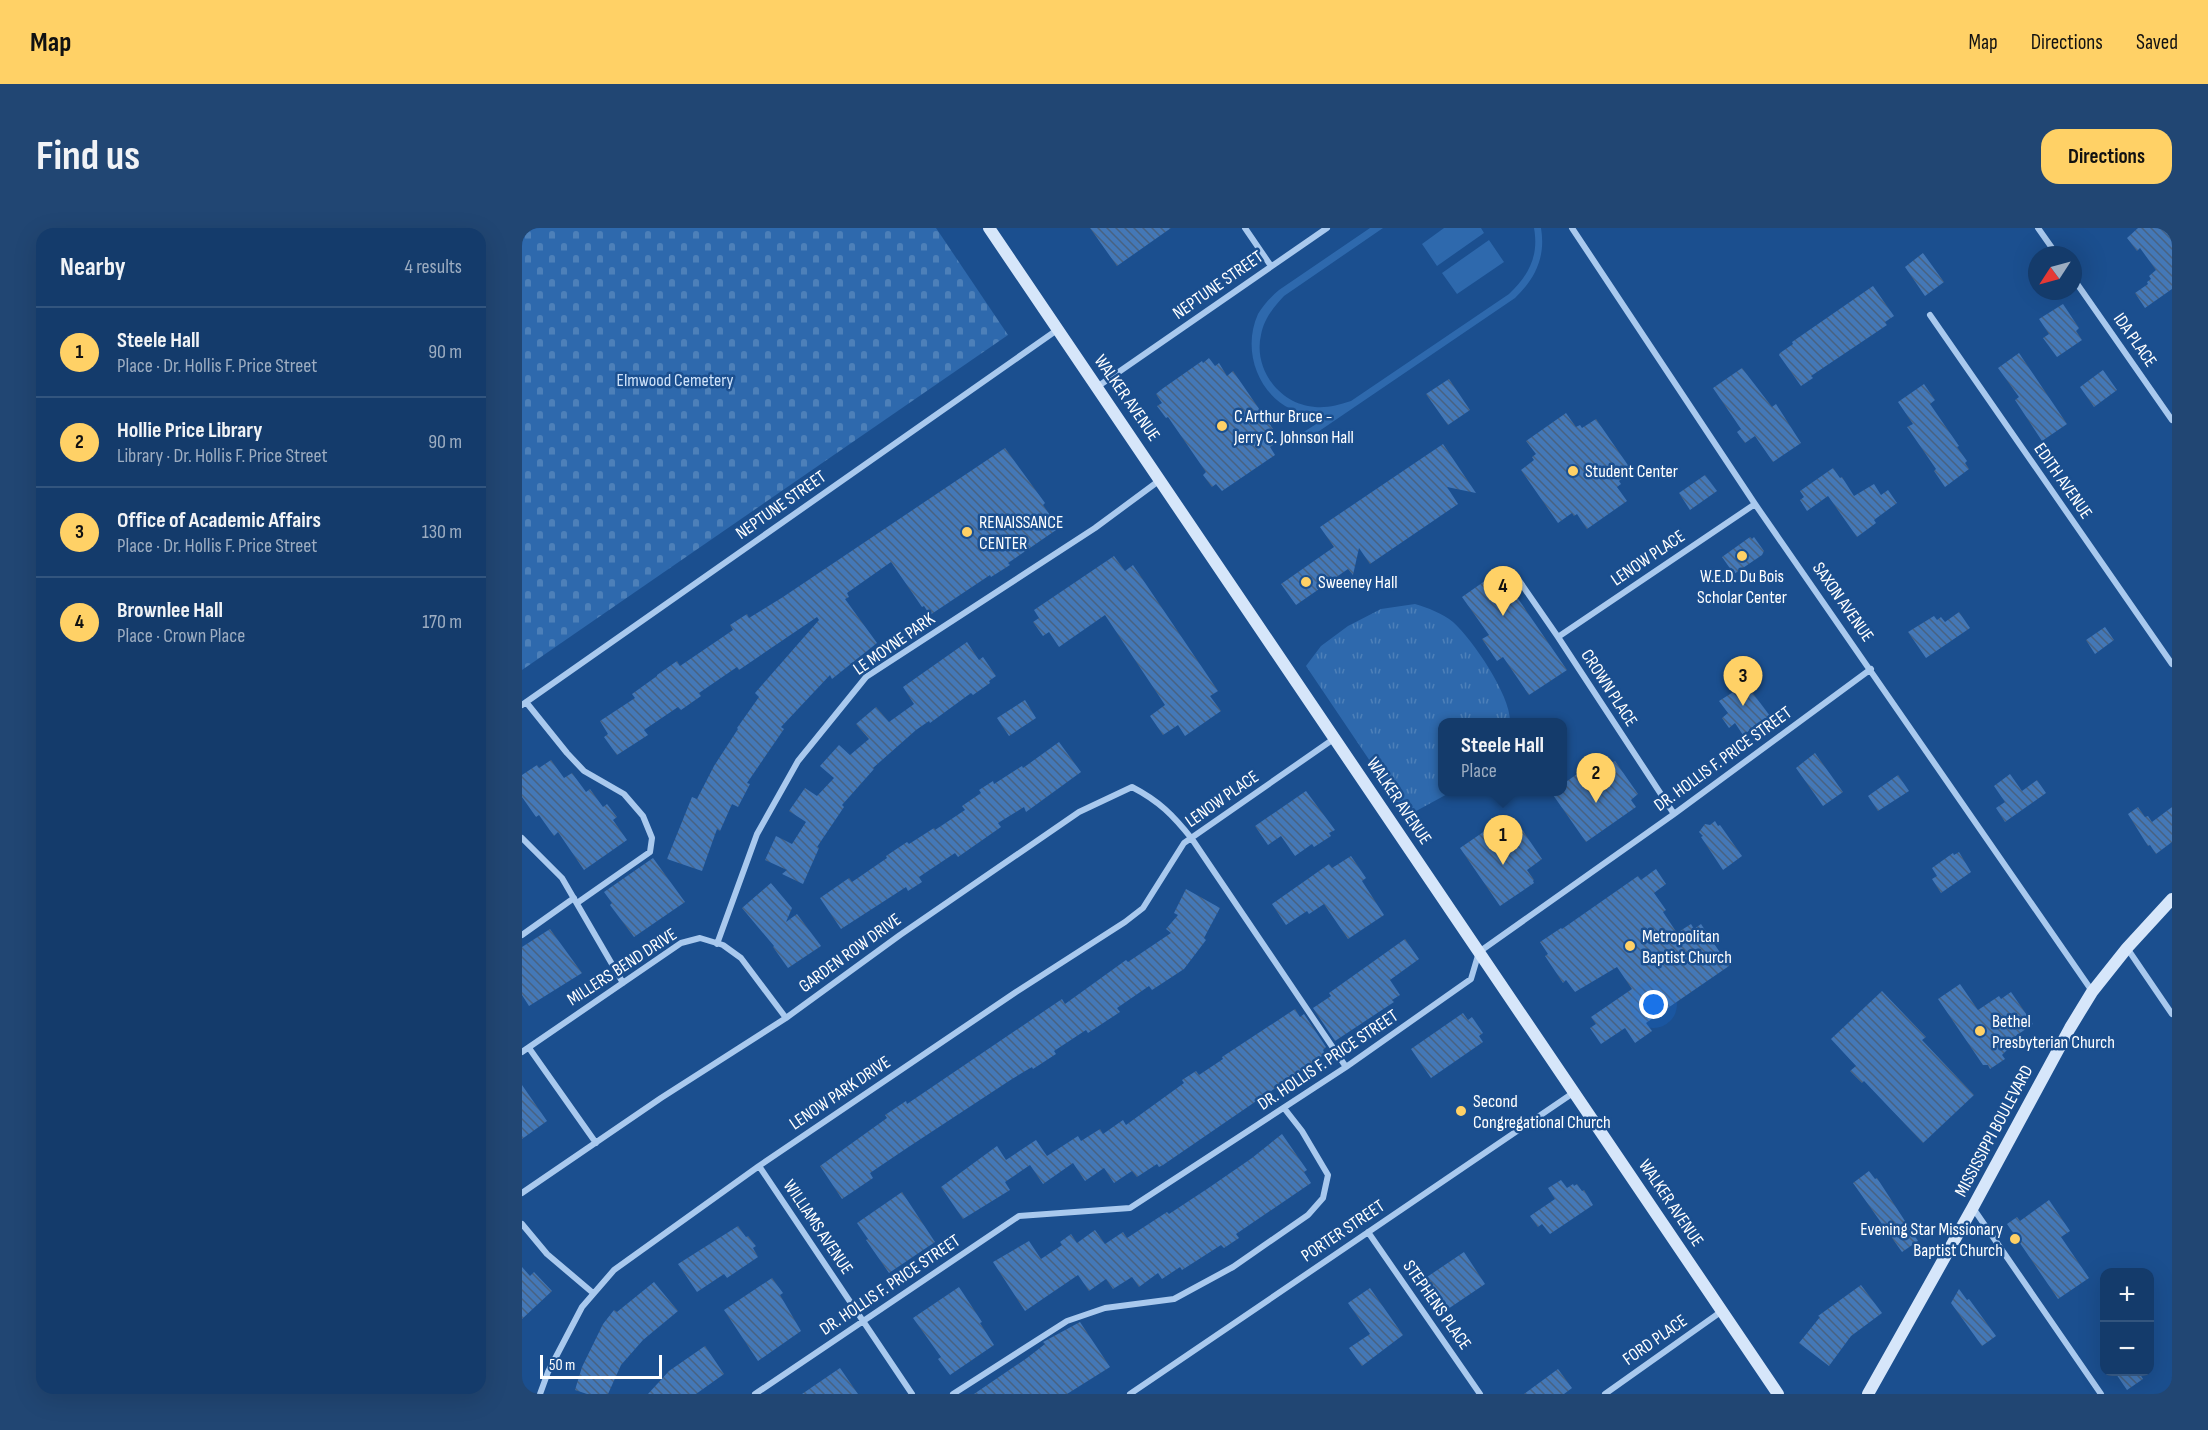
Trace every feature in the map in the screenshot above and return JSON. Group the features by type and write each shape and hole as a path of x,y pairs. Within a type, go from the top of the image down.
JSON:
{"street":[{"name":"WALKER AVENUE","path":"989,228 1778,1394"},
{"path":"1245,228 1271,266"},
{"name":"NEPTUNE STREET","path":"1097,387 1327,228"},
{"name":"SAXON AVENUE","path":"1572,228 1755,504 2092,992"},
{"path":"2038,228 2051,246"},
{"name":"IDA PLACE","path":"2082,291 2172,420"},
{"name":"EDITH AVENUE","path":"1930,315 2172,664"},
{"name":"NEPTUNE STREET","path":"524,704 1057,330"},
{"name":"LE MOYNE PARK","path":"717,944 757,834 798,761 866,677 1095,528 1161,479"},
{"name":"LENOW PLACE","path":"1558,637 1755,504"},
{"name":"CROWN PLACE","path":"1518,579 1674,814"},
{"name":"DR. HOLLIS F. PRICE STREET","path":"755,1394 1019,1216 1130,1208 1284,1108 1472,979 1479,952 1674,814 1871,669"},
{"path":"522,935 650,852 652,838 643,816 624,794 584,771 524,704"},
{"name":"LENOW PLACE","path":"1184,843 1335,738"},
{"name":"GARDEN ROW DRIVE","path":"522,1193 661,1098 786,1018 900,935 1079,812 1132,787 1150,796 1169,811 1192,839 1346,1067"},
{"path":"522,838 562,878 623,983"},
{"name":"LENOW PARK DRIVE","path":"540,1394 548,1372 582,1307 614,1270 759,1166 1143,908 1184,843"},
{"name":"MISSISSIPPI BOULEVARD","path":"1868,1394 2092,992 2127,948 2172,899"},
{"name":"MILLERS BEND DRIVE","path":"522,1052 681,943 700,938 723,945 741,958 786,1018"},
{"path":"2127,948 2172,1014"},
{"path":"529,1048 596,1143"},
{"name":"PORTER STREET","path":"1130,1394 1573,1093"},
{"path":"953,1394 1067,1321 1105,1308 1174,1299 1233,1267 1308,1215 1323,1198 1328,1175 1302,1131 1284,1108"},
{"name":"WILLIAMS AVENUE","path":"759,1166 912,1394"},
{"path":"1973,1208 2101,1394"},
{"path":"522,1224 547,1254 593,1293"},
{"name":"STEPHENS PLACE","path":"1368,1232 1480,1394"},
{"name":"FORD PLACE","path":"1605,1394 1722,1310"}],"green space":[{"name":"Elmwood Cemetery","path":"522,228 936,228 1008,335 522,670"},
{"path":"1370,228 1383,228 1284,296 1264,324 1260,348 1265,372 1280,392 1302,405 1324,407 1351,401 1509,294 1522,280 1531,264 1535,247 1534,228 1541,228 1542,248 1533,275 1515,298 1306,440 1302,433 1321,421 1322,417 1291,409 1269,392 1261,381 1252,355 1253,327 1267,301 1279,290"},
{"path":"1444,228 1481,228 1484,233 1437,266 1422,244"},
{"path":"1489,240 1504,262 1457,294 1442,273"},
{"path":"1415,604 1435,611 1453,622 1489,669 1509,711 1510,718 1438,718 1438,796 1444,796 1407,816 1306,666 1321,646 1348,626 1381,609"}],"building":[{"path":"1090,228 1171,228 1117,266"},
{"path":"2138,228 2172,228 2172,289 2145,308 2135,293 2148,284 2147,282 2151,279 2149,276 2156,270 2140,248 2137,251 2127,238"},
{"path":"1923,253 1944,282 1925,296 1905,267"},
{"path":"1873,286 1894,316 1885,322 1887,325 1811,376 1813,378 1801,386 1779,355 1780,353 1793,344 1792,342"},
{"path":"2063,304 2079,328 2076,331 2082,340 2057,357 2043,338 2049,334 2039,319"},
{"path":"2019,353 2067,424 2042,441 2015,400 2019,397 1998,368"},
{"name":"C Arthur Bruce - Jerry C. Johnson Hall","path":"1209,358 1215,366 1219,363 1227,376 1233,371 1273,429 1266,433 1274,444 1270,447 1275,455 1222,491 1216,484 1212,487 1203,475 1206,472 1168,417 1166,418 1157,406 1162,403 1156,394"},
{"path":"1742,368 1772,407 1776,404 1801,443 1773,462 1755,436 1745,443 1737,432 1741,429 1713,388"},
{"path":"2103,370 2117,390 2094,407 2080,387"},
{"path":"1449,379 1470,410 1448,425 1426,394"},
{"path":"1924,384 1935,400 1930,404 1959,446 1957,447 1967,461 1965,463 1969,469 1945,487 1934,471 1936,469 1907,427 1913,424 1898,402"},
{"name":"Student Center","path":"1566,413 1576,427 1580,425 1582,428 1596,419 1632,471 1619,481 1621,484 1617,487 1627,501 1587,529 1577,514 1574,516 1572,513 1558,523 1521,470 1534,460 1532,457 1536,454 1526,441"},
{"path":"1443,444 1476,493 1447,487 1458,504 1370,564 1359,548 1353,575 1348,569 1296,605 1281,584 1334,547 1320,527"},
{"path":"1005,448 1045,503 1043,505 1059,528 1008,563 1010,565 991,577 990,575 930,615 891,562 847,593 849,597 845,599 877,643 832,679 830,675 781,727 784,729 747,783 750,784 738,807 732,804 720,831 717,829 702,871 667,859 692,797 697,799 737,728 759,697 755,693 819,620 817,617 739,670 737,667 699,693 701,696 681,710 678,707 644,730 648,735 617,755 604,737 608,734 600,721 635,698 632,694 677,661 680,666 733,630 730,625 747,614 749,618 783,597"},
{"path":"1833,468 1840,478 1842,477 1854,496 1874,484 1881,495 1888,490 1897,503 1874,520 1876,523 1857,537 1828,496 1807,511 1800,500 1804,497 1800,491"},
{"path":"1705,475 1717,491 1690,510 1679,493"},
{"name":"W.E.D. Du Bois Scholar Center","path":"1750,537 1752,539 1754,537 1764,551 1762,555 1734,574 1722,557"},
{"path":"1114,556 1125,571 1133,565 1218,691 1210,696 1221,711 1185,736 1178,725 1163,735 1150,716 1165,705 1105,615 1059,647 1049,632 1043,636 1033,622 1039,618 1034,610"},
{"path":"1499,571 1567,670 1529,695 1503,657 1497,661 1482,639 1489,635 1462,597"},
{"path":"1959,612 1970,628 1926,658 1908,632 1934,616 1937,620 1941,617 1945,622"},
{"path":"2105,627 2114,640 2095,654 2086,640"},
{"path":"967,642 979,660 983,657 996,676 989,681 990,683 916,730 873,768 842,805 844,807 817,847 819,848 803,884 782,874 787,870 765,860 776,836 792,844 806,822 789,811 805,788 817,796 834,778 820,766 839,745 850,755 869,739 856,724 876,707 889,722 914,704 903,687"},
{"path":"1746,684 1770,716 1743,735 1735,723 1729,728 1722,718 1728,713 1719,701"},
{"path":"1025,700 1036,718 1009,736 997,718"},
{"path":"1059,742 1081,772 1026,812 1024,807 998,823 1001,827 958,857 955,853 919,877 922,882 908,891 906,887 841,929 820,898 849,878 852,882 907,842 909,844 934,828 935,830 965,810 962,806 981,793 979,790 993,781 994,784 1022,766 1023,768"},
{"path":"1815,753 1843,792 1823,806 1796,768"},
{"path":"1601,757 1607,765 1615,761 1638,794 1631,800 1636,807 1586,842 1554,796 1567,796 1567,781"},
{"path":"551,760 564,778 572,773 586,792 590,789 603,807 607,804 617,817 613,820 627,840 584,870 558,832 554,836 539,815 536,817 522,797 522,775 537,765 539,768"},
{"path":"2010,774 2022,791 2037,780 2046,793 2005,822 1996,808 2005,802 1994,786"},
{"path":"1898,775 1909,791 1878,811 1868,796"},
{"path":"1306,791 1335,830 1329,833 1331,836 1314,847 1312,844 1295,856 1281,836 1268,845 1255,826"},
{"path":"2138,807 2152,822 2172,807 2172,842 2156,854 2150,845 2148,846 2128,814"},
{"path":"1715,821 1742,856 1723,870 1699,832 1705,824 1710,825"},
{"path":"1495,824 1503,836 1519,825 1542,859 1527,870 1534,883 1500,906 1460,848"},
{"path":"1959,852 1971,872 1941,893 1932,879 1937,876 1932,868 1953,853 1954,855"},
{"path":"1351,856 1366,878 1362,881 1384,915 1348,939 1324,904 1309,914 1307,911 1286,925 1272,904 1329,864 1332,868"},
{"path":"653,858 685,902 634,937 610,905 612,903 604,892"},
{"name":"Metropolitan Baptist Church","path":"1656,869 1666,884 1654,893 1666,910 1663,912 1677,933 1691,924 1694,929 1701,924 1729,966 1646,1023 1652,1031 1635,1043 1625,1028 1601,1044 1590,1028 1596,1024 1591,1017 1632,989 1617,967 1575,992 1566,980 1563,983 1545,956 1548,954 1540,942 1638,876 1641,880"},
{"path":"771,883 792,908 786,922 797,914 821,946 788,968 774,946 742,908"},
{"path":"1186,889 1220,908 1204,938 1206,940 1184,969 1152,990 1149,986 1117,1008 1120,1012 1088,1033 1086,1030 1054,1051 1056,1054 1012,1079 907,1148 870,1173 873,1178 842,1199 820,1166 887,1118 885,1115 906,1101 907,1104 1062,999 1065,1004 1126,960 1128,962 1171,933 1166,929 1178,915 1174,913"},
{"path":"550,929 582,973 529,1006 522,995 522,947"},
{"path":"1405,939 1419,959 1390,980 1400,995 1392,1000 1394,1002 1335,1041 1313,1008 1331,996 1329,993"},
{"path":"1960,984 1978,1010 1999,996 2001,999 2011,992 2033,1024 2007,1042 2010,1047 2002,1055 2005,1059 1990,1069 1988,1065 1983,1065 1938,999"},
{"path":"1882,991 1926,1037 1922,1040 1974,1095 1923,1143 1864,1081 1862,1083 1850,1071 1856,1066 1831,1039"},
{"path":"1295,1009 1300,1017 1304,1014 1326,1047 1323,1050 1325,1054 1163,1165 1159,1167 1157,1164 1137,1177 1132,1171 1114,1183 1104,1168 1085,1181 1073,1163 1043,1184 1030,1165 1005,1182 1010,1190 963,1219 941,1187 997,1146 1006,1160 1036,1140 1047,1156 1078,1136 1081,1141 1100,1129 1103,1134 1123,1120 1126,1125 1184,1083 1182,1080 1196,1071 1199,1075 1223,1059 1222,1057"},
{"path":"1463,1013 1468,1020 1472,1017 1483,1033 1479,1036 1483,1042 1431,1078 1411,1049"},
{"path":"522,1085 547,1121 522,1139"},
{"path":"1282,1134 1307,1170 1304,1172 1311,1183 1236,1234 1239,1238 1224,1248 1221,1245 1182,1270 1180,1267 1162,1279 1158,1273 1139,1287 1132,1277 1113,1289 1106,1279 1089,1291 1078,1275 1025,1311 993,1262 1029,1241 1041,1259 1062,1245 1060,1242 1071,1234 1077,1243 1095,1230 1105,1244 1123,1232 1127,1238 1207,1189"},
{"path":"1869,1171 1875,1179 1877,1178 1918,1241 1902,1252 1853,1183"},
{"path":"1561,1180 1567,1188 1577,1184 1582,1191 1584,1190 1593,1205 1550,1234 1542,1224 1538,1227 1530,1216 1555,1199 1548,1188"},
{"path":"902,1192 935,1242 889,1273 857,1223"},
{"path":"2049,1200 2070,1231 2061,1237 2089,1278 2058,1299 2007,1224 2017,1217 2020,1221"},
{"path":"738,1226 756,1246 753,1248 758,1257 727,1278 724,1274 697,1292 678,1264"},
{"path":"1464,1252 1485,1284 1445,1311 1424,1279"},
{"path":"522,1267 530,1276 534,1272 552,1291 522,1319"},
{"path":"772,1278 783,1293 780,1295 801,1331 758,1361 724,1310"},
{"path":"654,1282 678,1311 643,1340 621,1365 608,1394 587,1394 575,1390 582,1367 603,1324 614,1310 617,1312"},
{"path":"1861,1285 1882,1313 1851,1336 1829,1366 1799,1343 1820,1317 1818,1316"},
{"path":"959,1287 994,1345 950,1375 938,1359 941,1357 913,1318"},
{"path":"1370,1288 1403,1335 1362,1366 1349,1348 1370,1334 1348,1303"},
{"path":"1959,1289 1996,1336 1982,1346 1951,1303"},
{"path":"1080,1322 1110,1367 1067,1394 974,1394 1027,1358 1045,1344 1043,1342"},
{"path":"705,1346 724,1374 696,1394 648,1394 669,1371"},
{"path":"840,1368 858,1394 802,1394"},
{"path":"1558,1369 1572,1388 1564,1394 1524,1394"},
{"path":"2117,1376 2141,1376 2143,1379 2127,1390"}],"place":[{"name":"C Arthur Bruce - Jerry C. Johnson Hall","path":"1222,426"},
{"name":"Student Center","path":"1573,471"},
{"name":"RENAISSANCE CENTER","path":"967,532"},
{"name":"W.E.D. Du Bois Scholar Center","path":"1742,556"},
{"name":"Sweeney Hall","path":"1306,582"},
{"name":"Brownlee Hall","path":"1503,616"},
{"name":"Office of Academic Affairs","path":"1743,706"},
{"name":"Hollie Price Library","path":"1596,803"},
{"name":"Steele Hall","path":"1503,865"},
{"name":"Metropolitan Baptist Church","path":"1630,946"},
{"name":"Bethel Presbyterian Church","path":"1980,1031"},
{"name":"Second Congregational Church","path":"1461,1111"},
{"name":"Evening Star Missionary Baptist Church","path":"2015,1239"}]}
